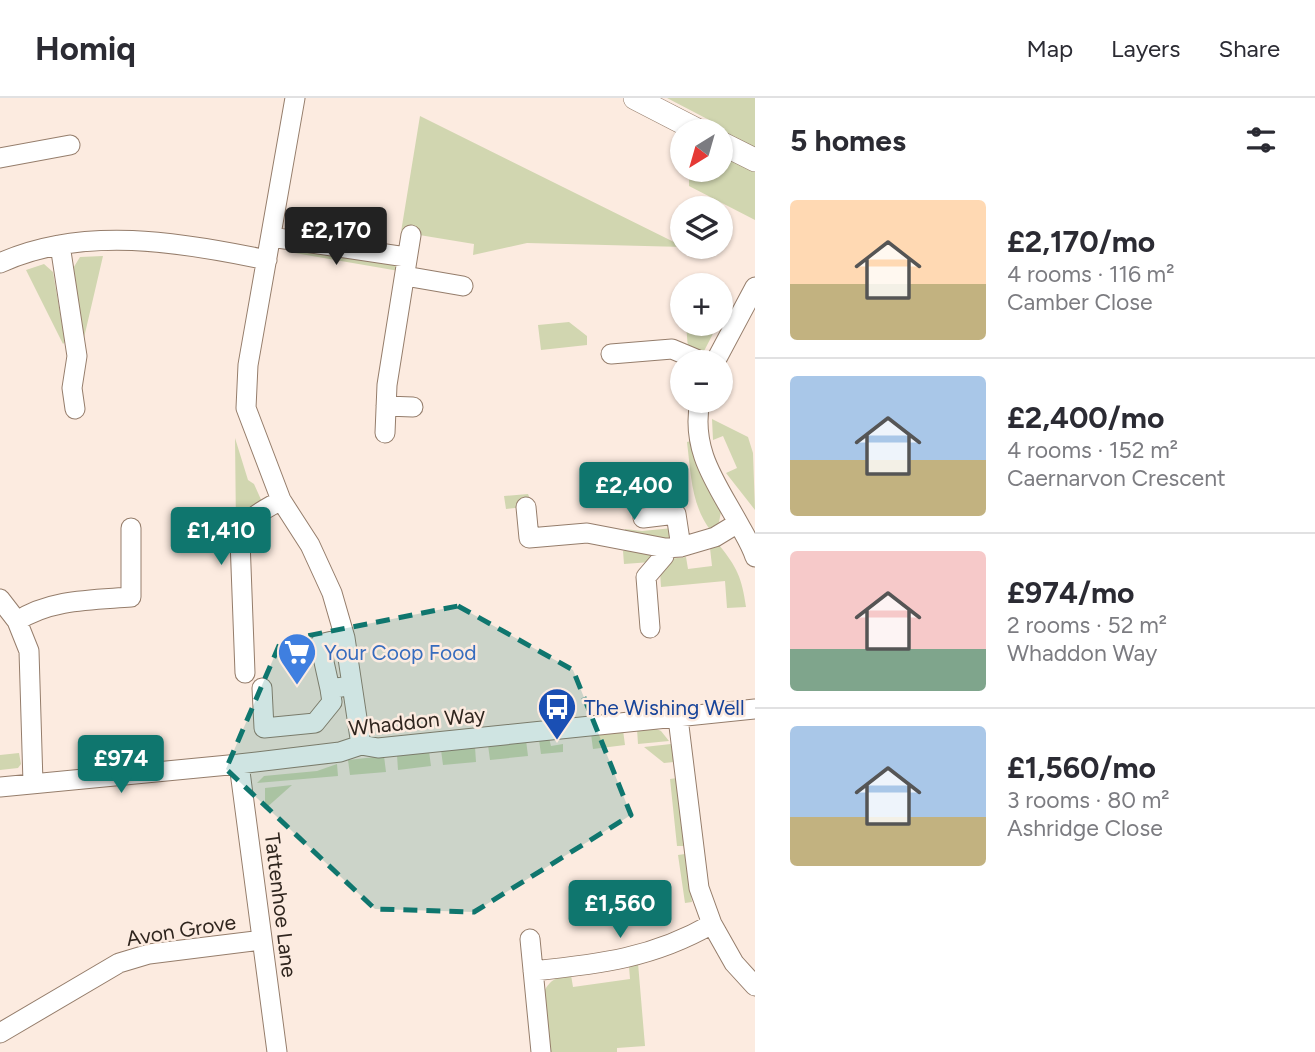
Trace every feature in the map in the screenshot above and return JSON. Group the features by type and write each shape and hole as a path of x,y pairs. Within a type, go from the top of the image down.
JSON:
{"main road":[{"path":"635,98 676,119"},
{"path":"733,149 755,160"}],"street":[{"path":"295,98 248,365 246,408 281,500 310,545 331,593 345,638 361,745"},
{"path":"0,158 71,145"},
{"path":"385,433 387,385 411,235"},
{"path":"271,237 405,267 435,281 463,286"},
{"path":"0,263 17,255 60,245 104,241 150,242 267,260"},
{"path":"60,245 77,356 72,388 75,409"},
{"path":"721,350 755,287"},
{"path":"611,354 675,350"},
{"path":"386,406 413,407"},
{"path":"697,413 698,442 707,470 726,499 755,557"},
{"path":"244,673 240,540 242,529 248,520 281,500"},
{"path":"526,507 529,538 587,533 673,548 715,537 738,523"},
{"path":"643,517 676,514 673,548 646,577 650,628"},
{"path":"17,621 30,613 62,602 131,597 131,528"},
{"path":"0,599 17,621 29,651 33,783"},
{"path":"262,688 264,728 315,723 332,702 320,644 345,638"},
{"path":"330,689 353,684"},
{"name":"Whaddon Way","path":"0,788 340,752 361,745 378,748 755,709"},
{"path":"678,718 699,888 712,924 734,963 755,986"},
{"name":"Tattenhoe Lane","path":"239,764 277,1052"},
{"path":"533,971 632,958 694,934 712,924"},
{"path":"530,939 541,1052"},
{"name":"Avon Grove","path":"0,1033 119,963 149,954 262,940"}],"highlighted area":[{"path":"458,606 573,670 631,815 474,912 375,909 226,769 281,641"}],"green space":[{"path":"667,98 755,98 755,151 733,139 733,119 707,119"},
{"path":"420,116 670,240 670,247 527,243 473,255 474,244 401,232"},
{"path":"733,159 755,171 755,220 733,209 733,196 708,196 689,186 689,182 733,182"},
{"path":"290,245 391,262 397,265 399,271 289,252"},
{"path":"103,256 83,342 72,270 80,257"},
{"path":"44,264 53,272 65,342 63,344 26,270"},
{"path":"569,322 587,336 587,345 541,350 538,325"},
{"path":"687,336 712,336 705,350 688,349"},
{"path":"712,419 748,437 753,453 755,510 726,473 737,468 723,436 713,440"},
{"path":"235,438 248,480 254,484 263,504 236,527"},
{"path":"691,441 721,512 719,522 711,531 699,511 693,489 687,442"},
{"path":"528,494 533,506 506,509 504,496"},
{"path":"673,528 670,541 624,533 625,529 642,531"},
{"path":"719,545 738,573 746,607 727,608 725,581 661,587 660,572 669,559 686,557 688,569 712,566 710,548"},
{"path":"631,550 654,556 651,562 624,564 623,551"},
{"path":"652,727 661,731 669,741 638,744 637,729"},
{"path":"623,730 625,745 593,749 591,734"},
{"path":"549,738 551,746 563,744 563,752 541,754 539,740"},
{"path":"526,740 528,756 490,760 488,745"},
{"path":"671,744 674,762 664,763 644,747"},
{"path":"475,747 476,762 443,765 441,750"},
{"path":"429,751 431,766 398,770 397,755"},
{"path":"19,753 21,764 18,768 0,770 0,755"},
{"path":"384,756 386,772 350,775 348,760"},
{"path":"337,764 338,776 257,783 264,776 317,771"},
{"path":"677,778 684,846 677,846 670,779"},
{"path":"292,785 265,809 265,788"},
{"path":"685,854 692,902 685,903 678,855"},
{"path":"638,963 645,1046 617,1048 617,1052 548,1052 542,1003 549,984 558,978 571,975 573,987 630,979 629,967"}],"place":[{"name":"Your Coop Food","path":"297,686"},
{"name":"The Wishing Well","path":"557,741"}]}
